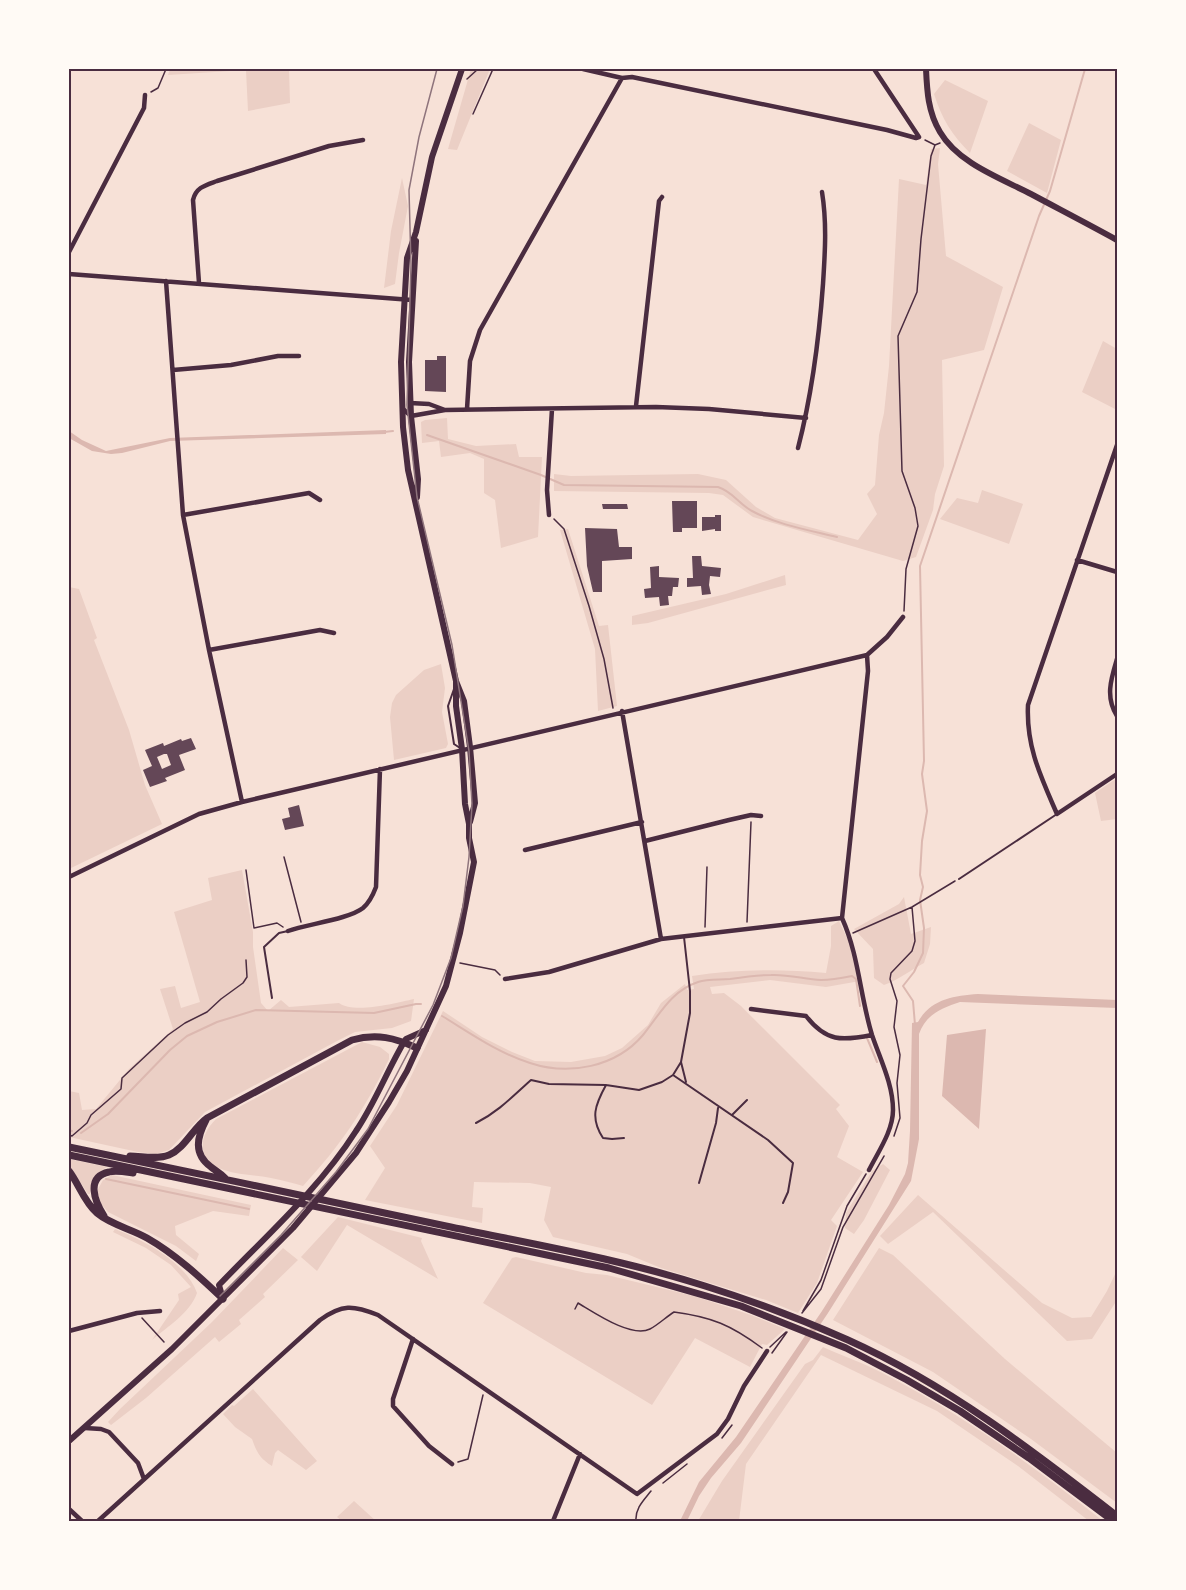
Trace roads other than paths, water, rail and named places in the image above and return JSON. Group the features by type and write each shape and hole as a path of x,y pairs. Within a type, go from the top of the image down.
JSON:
{"highway":[{"path":"112,1156 155,1158 168,1155 178,1149 197,1126 207,1118 352,1040 377,1036 404,1042 417,1048"},
{"path":"207,1118 198,1137 198,1150 206,1162 228,1180"},
{"path":"69,1147 635,1266 703,1285 805,1327 826,1340 876,1363 960,1411 1029,1458 1113,1521"},
{"path":"69,1155 609,1268 793,1322"},
{"path":"69,1171 94,1211 162,1247 223,1299"},
{"path":"105,1218 94,1197 93,1190 99,1177 110,1171 156,1174"},
{"path":"805,1327 830,1332 873,1352 960,1401 1032,1451 1117,1516"}],"main road":[{"path":"462,69 432,157 416,232 407,258 401,362 402,408 408,470 456,681 464,701 475,803 469,824"},
{"path":"926,69 929,106 939,131 946,140 973,163 1117,240"},
{"path":"416,232 409,362 411,416 418,479 417,505"},
{"path":"69,1441 172,1349 268,1254 346,1166 394,1094 446,986 474,860 465,804 462,749 456,706 456,681"},
{"path":"223,1299 219,1285 274,1231 326,1173 356,1132 404,1042 426,1030"}],"street":[{"path":"583,69 622,78 632,77 919,137 874,69"},
{"path":"467,409 470,361 480,330 622,78"},
{"path":"69,252 144,108 145,95"},
{"path":"200,284 193,200 195,193 202,186 329,146 363,140"},
{"path":"798,448 806,418 819,339 826,216 822,192"},
{"path":"636,406 658,201 662,197"},
{"path":"69,274 411,300"},
{"path":"166,281 183,515 242,802"},
{"path":"173,370 231,365 278,356 299,356"},
{"path":"445,410 429,404 411,402 402,408 411,416 467,409 636,406 709,409 806,418"},
{"path":"549,515 547,490 552,409"},
{"path":"1117,445 1028,705 1028,734 1035,762 1057,814 1117,774"},
{"path":"183,515 309,493 320,500"},
{"path":"1077,560 1117,572"},
{"path":"69,877 199,814 242,802 867,655 887,638 903,617"},
{"path":"209,650 320,630 334,633"},
{"path":"867,655 868,671 842,918 855,951 872,1035 889,1085 893,1111 884,1140 869,1170"},
{"path":"1117,659 1110,682 1110,696 1117,716"},
{"path":"622,711 661,939"},
{"path":"288,931 352,913 363,908 373,896 376,882 380,769"},
{"path":"645,841 751,815 761,816"},
{"path":"525,849 642,822"},
{"path":"505,979 549,972 661,939 842,918"},
{"path":"752,1009 806,1016 815,1027 837,1039 853,1039 872,1035"},
{"path":"98,1521 320,1320 340,1308 352,1307 378,1315 637,1494 717,1434 767,1351"},
{"path":"69,1331 137,1313 160,1311"},
{"path":"413,1339 393,1406 429,1446 452,1464"},
{"path":"85,1428 109,1432 138,1463 144,1479"},
{"path":"554,1521 580,1454"},
{"path":"69,1509 82,1521"}],"lane":[{"path":"959,879 1057,814"},
{"path":"272,998 264,947 279,933 288,931"},
{"path":"476,1123 502,1107 531,1080 570,1086 606,1085 639,1090 662,1082 673,1075 681,1062 690,1012 684,936"},
{"path":"681,1062 686,1082"},
{"path":"673,1075 768,1140 793,1163 788,1192 783,1203"},
{"path":"606,1085 598,1098 595,1113 596,1125 603,1138 624,1138"},
{"path":"732,1115 747,1100"},
{"path":"699,1184 716,1124 718,1106"}],"waterway":[{"path":"915,1025 913,1001 903,986 914,972 923,953 924,928 920,900 923,887 920,875 927,811 922,774 924,761 920,566 1039,216 1050,191 1085,69"},
{"path":"384,432 393,431"},
{"path":"427,435 564,485 718,487 762,516 793,527 837,537"},
{"path":"442,1016 518,1059 560,1069 591,1066 619,1055 643,1035 673,997 689,986 702,981 766,975 821,980 852,976 856,979 860,1006"},
{"path":"81,1133 108,1114 170,1050 187,1036 217,1022 256,1010 374,1013 421,1004"},
{"path":"867,1038 877,1062"},
{"path":"106,1179 249,1209"}],"tram line":[{"path":"220,1296 281,1235 336,1172 368,1129 433,1005 451,958 463,906 472,804 469,751 452,645 417,497 407,405 411,265 409,190 419,137 437,69"}]}
